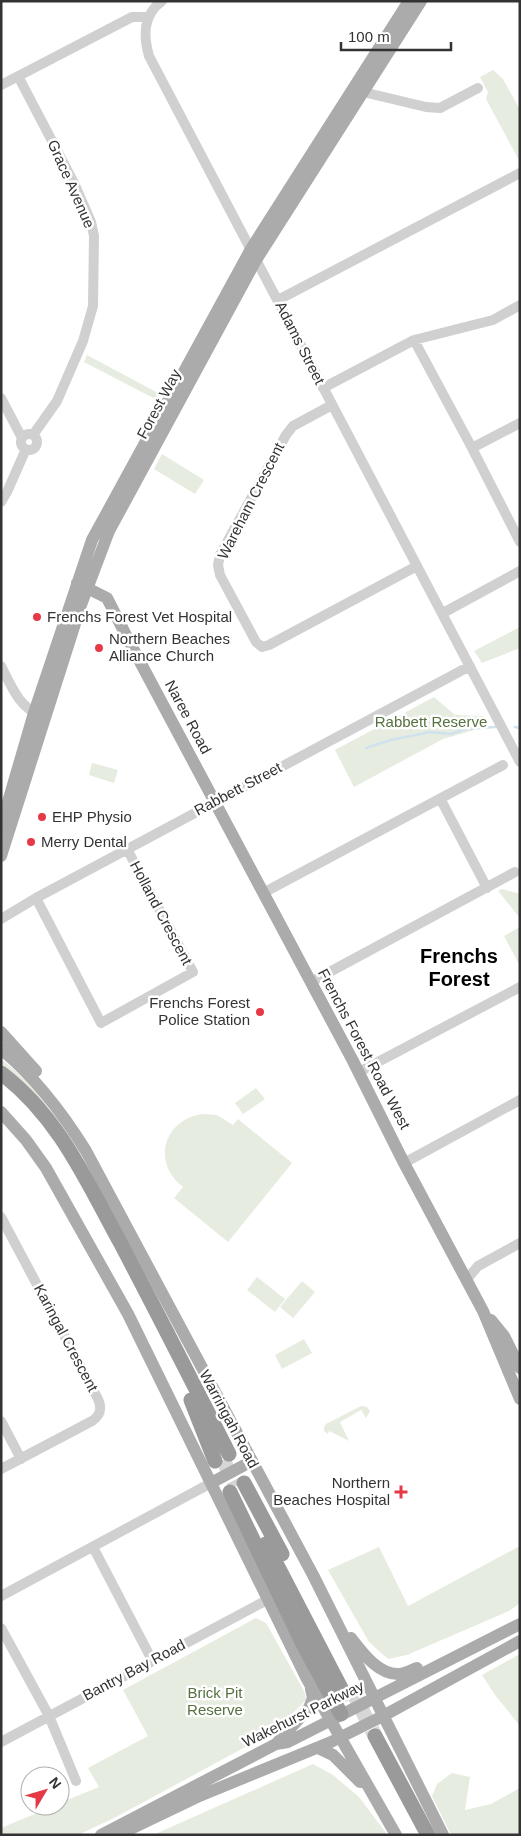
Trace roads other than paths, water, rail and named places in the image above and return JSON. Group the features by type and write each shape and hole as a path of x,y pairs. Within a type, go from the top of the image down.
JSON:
{"highway":[{"name":"Warringah Road","path":"1,1073 32,1101 53,1124 70,1150 134,1268 222,1458 156,1328 65,1158 46,1130 25,1106 1,1085"},
{"name":"Warringah Road","path":"339,1715 298,1633 237,1487 347,1691"},
{"path":"419,1835 371,1738 428,1835"}],"main road":[{"name":"Forest Way","path":"359,90 409,1"},
{"name":"Forest Way","path":"1,826 40,715 82,585 118,512 254,255 359,90 421,1"},
{"name":"Naree Road","path":"82,585 103,595 110,602 215,802"},
{"name":"Forest Way","path":"1,856 40,715"},
{"name":"Frenchs Forest Road West","path":"215,802 359,1072 404,1163 466,1279 484,1310 504,1336 520,1368"},
{"path":"1,1032 57,1096 86,1151"},
{"name":"Warringah Road","path":"1,1049 50,1098 68,1121 86,1151 247,1464 313,1575 340,1628 370,1700 443,1835"},
{"path":"1,1112 26,1140 46,1168 128,1314 215,1481 267,1600 307,1679 313,1695 313,1702 276,1744"},
{"name":"Frenchs Forest Road West","path":"484,1310 520,1399"},
{"path":"215,1481 247,1464"},
{"name":"Wakehurst Parkway","path":"116,1833 276,1744 288,1742 520,1624"},
{"path":"340,1628 348,1634 370,1660 389,1673 405,1673 430,1662 446,1662"},
{"name":"Wakehurst Parkway","path":"101,1835 116,1833 197,1797 318,1748 379,1718 520,1641"},
{"path":"307,1679 339,1715 349,1733 372,1794 396,1835"},
{"path":"318,1748 333,1755 372,1794"}],"street":[{"path":"1,85 132,17 148,17 162,1"},
{"name":"Adams Street","path":"148,17 145,32 149,56 520,762"},
{"name":"Grace Avenue","path":"18,76 74,183 91,222 94,236 93,306 83,341 57,401 33,435"},
{"path":"359,90 426,107 440,108 478,88"},
{"path":"278,300 520,173"},
{"path":"324,388 414,340 493,320 520,305"},
{"path":"414,340 520,542"},
{"path":"1,398 22,438 22,445 26,449 33,449 37,445 37,439 33,435 25,435 22,438"},
{"name":"Wareham Crescent","path":"332,405 293,426 286,435 220,555 218,565 220,575 256,642 262,647 417,566"},
{"path":"472,448 520,423"},
{"path":"1,502 8,492 26,449"},
{"path":"443,613 520,571"},
{"path":"1,666 23,704 40,715"},
{"name":"Rabbett Street","path":"4,917 36,898 470,666"},
{"path":"263,893 503,766"},
{"path":"441,800 487,888"},
{"name":"Holland Crescent","path":"36,898 102,1023 193,972 127,850"},
{"path":"311,982 515,872"},
{"path":"359,1072 520,987"},
{"path":"404,1163 520,1100"},
{"name":"Karingal Crescent","path":"1,1218 101,1407 99,1415 92,1421 1,1469"},
{"path":"466,1279 478,1266 520,1243"},
{"path":"1,1421 21,1459"},
{"path":"1,1596 215,1481"},
{"path":"93,1547 152,1660"},
{"name":"Bantry Bay Road","path":"1,1742 267,1600"},
{"path":"1,1628 49,1716 76,1781"}],"waterway":[{"path":"366,748 391,740 430,732 451,734 465,729 495,727"},
{"path":"515,727 520,728"}],"tunnel":[{"path":"223,1460 236,1486"},
{"path":"351,1688 375,1736"}],"place":[{"name":"Frenchs Forest Vet Hospital","path":"37,617"},
{"name":"Northern Beaches Alliance Church","path":"99,648"},
{"name":"EHP Physio","path":"42,817"},
{"name":"Merry Dental","path":"31,842"},
{"name":"Frenchs Forest Police Station","path":"260,1012"},
{"name":"Northern Beaches Hospital","path":"401,1492"}],"district":[{"name":"Frenchs Forest","path":"459,968"}],"park label":[{"name":"Rabbett Reserve","path":"431,722"},
{"name":"Brick Pit Reserve","path":"215,1702"}]}
